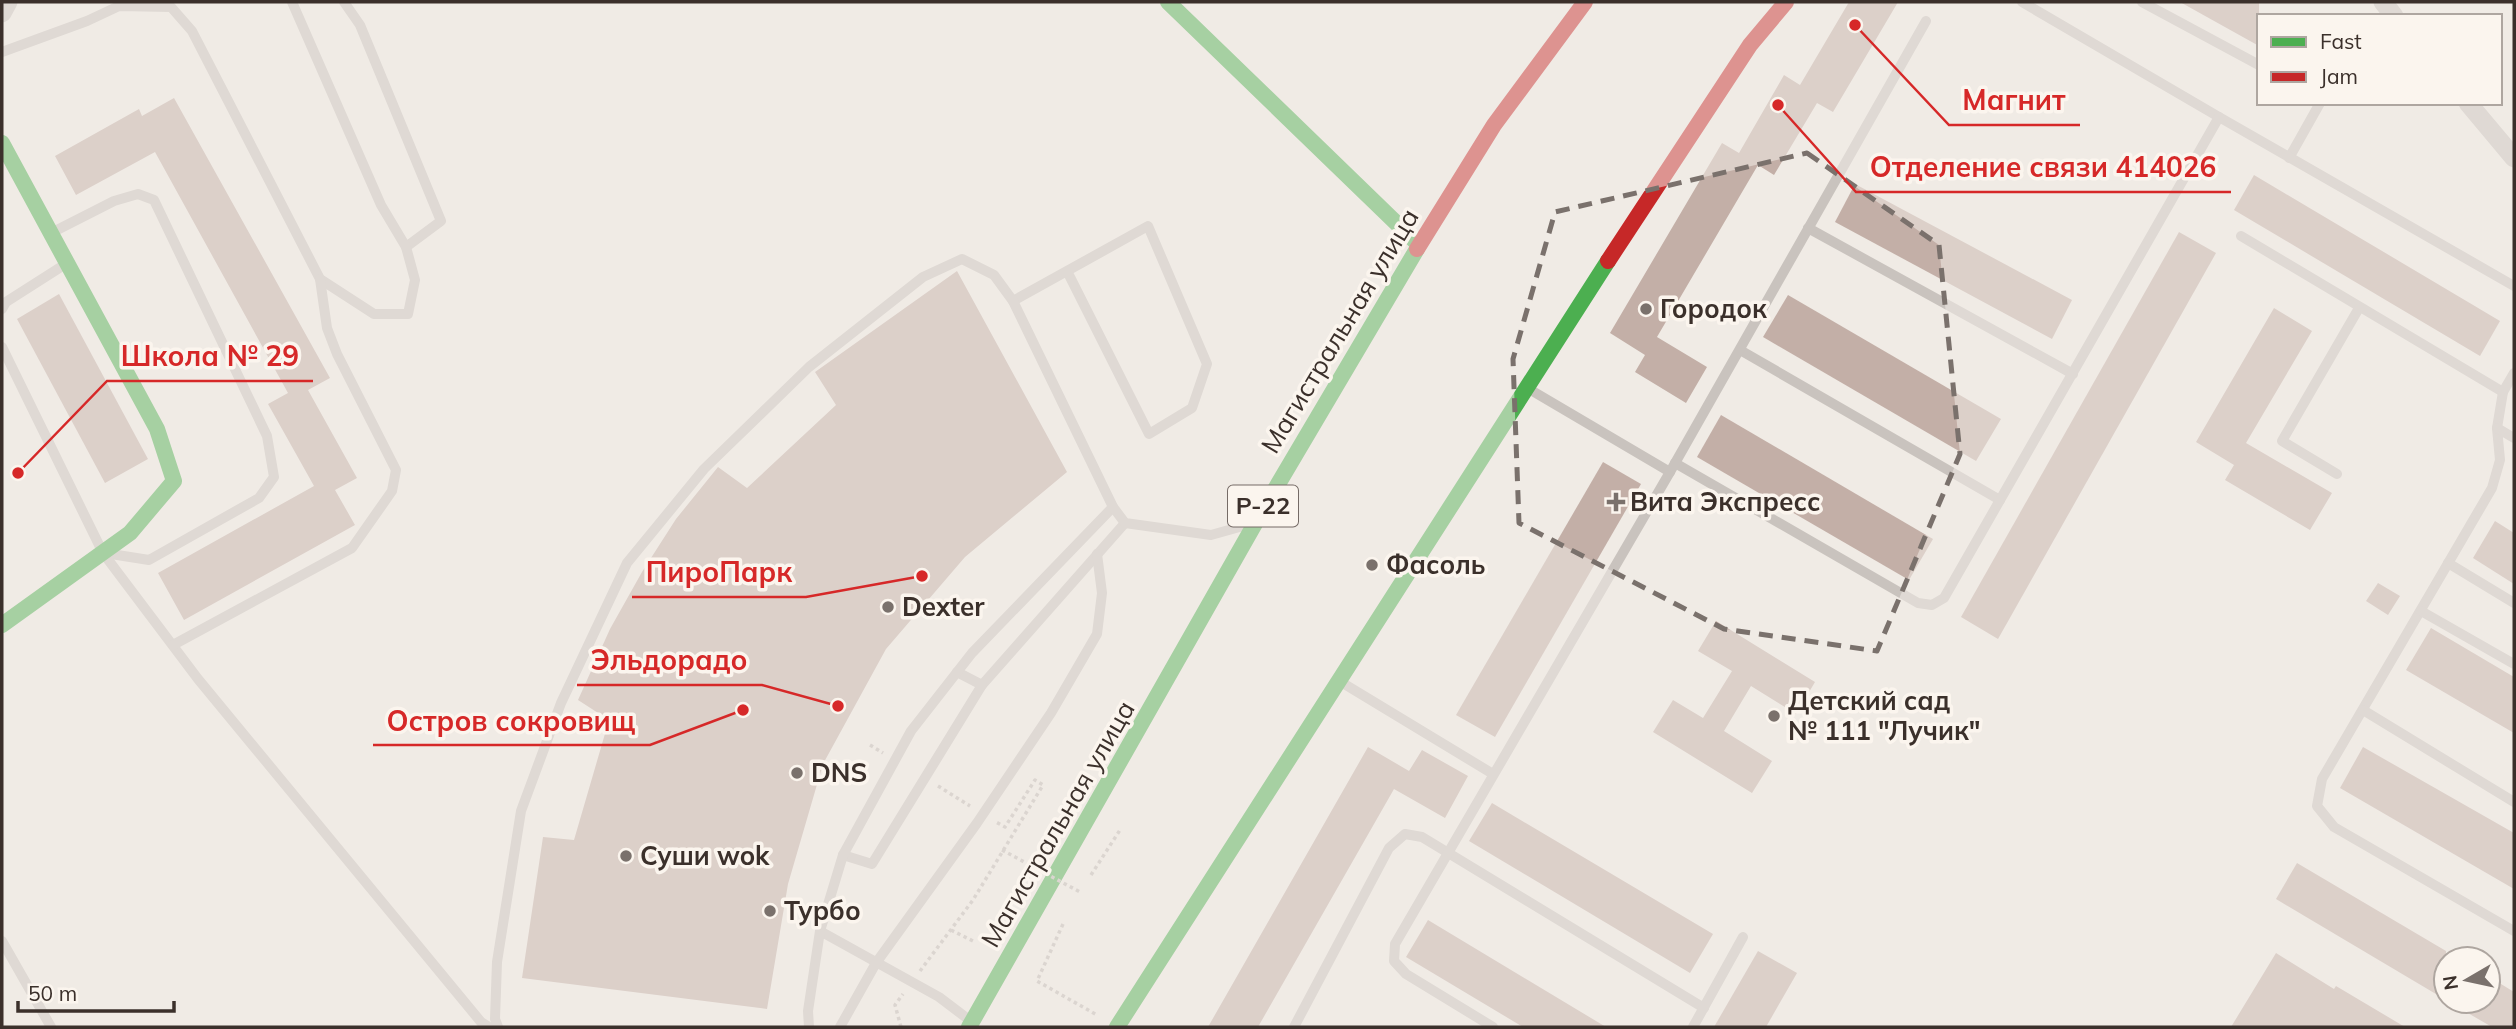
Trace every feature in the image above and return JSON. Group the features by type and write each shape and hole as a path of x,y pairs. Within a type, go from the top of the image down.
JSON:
{"main road":[{"path":"1168,2 1188,25 1419,245"},
{"name":"Магистральная улица","path":"975,1026 1167,683 1253,522 1419,245 1546,49 1585,2"},
{"path":"1118,1027 1526,387 1750,45 1786,2"},
{"path":"2,143 157,429 174,481 130,533 2,625"}],"street":[{"path":"2,13 8,2"},
{"path":"1178,2 1188,25"},
{"path":"2470,105 2514,158"}],"lane":[{"path":"292,2 381,205 406,247 415,280 408,314 374,314 320,279"},
{"path":"344,2 360,25 441,221 406,247"},
{"path":"2022,2 2514,286"},
{"path":"2142,2 2257,64"},
{"path":"2,52 74,26 119,6 172,3 192,31 320,279 327,328 337,354 396,470 392,491 352,548 173,645"},
{"path":"1493,1027 1406,974 1394,961 1395,944 1673,467 1926,21"},
{"path":"2289,158 2319,105"},
{"path":"1526,387 1918,603 1932,605 1944,598 2219,117"},
{"path":"52,233 114,201 138,194 154,200 267,436 274,477 259,498 149,560 103,553"},
{"path":"1013,301 1067,271 1148,226 1207,364 1192,408 1149,434 1067,271"},
{"path":"1808,228 2073,374"},
{"path":"2241,236 2503,392"},
{"path":"498,1027 495,1019 497,962 521,811 561,703 627,563 704,469 809,367 923,276 962,259 994,275 1013,301 1114,507 1125,523 1211,535 1253,522"},
{"path":"2,309 6,302 68,262"},
{"path":"2337,474 2283,441 2359,307"},
{"path":"2,347 103,553 173,645 360,877 481,1022 489,1027"},
{"path":"1740,350 2000,500"},
{"path":"2514,373 2503,392 2497,428 2500,460 2492,488 2322,779 2318,806 2334,827 2514,931"},
{"path":"2497,428 2514,438"},
{"path":"809,1027 808,1011 820,931 842,855 911,731 957,672 1114,507"},
{"path":"842,855 872,864 982,685 1125,523"},
{"path":"841,1027 876,963 984,814 1051,713 1097,634 1102,593 1097,554"},
{"path":"2448,564 2514,603"},
{"path":"2421,611 2514,664"},
{"path":"957,672 982,685"},
{"path":"1338,680 1493,774"},
{"path":"2363,710 2514,802"},
{"path":"1294,1027 1390,848 1405,834 1422,837 1704,1008"},
{"path":"820,931 939,997 975,1026"},
{"path":"1693,1027 1743,937"},
{"path":"2,941 51,1027"}],"path":[{"path":"870,745 895,760"},
{"path":"901,1027 895,1005 973,900 1043,785 1035,780 1005,827 925,778"},
{"path":"1074,904 1120,830"},
{"path":"1002,850 1080,892"},
{"path":"1068,915 1037,981 1118,1027"},
{"path":"951,930 973,941"},
{"path":"1031,974 1038,977"}],"highlighted area":[{"path":"1807,153 1939,245 1960,454 1877,651 1724,629 1519,523 1513,359 1555,212"}],"building":[{"path":"1849,2 1898,2 1833,112 1817,103 1774,175 1758,165 1657,337 1707,367 1686,403 1635,372 1645,355 1610,333 1722,143 1739,153 1784,75 1800,85"},
{"path":"2180,2 2259,2 2257,45"},
{"path":"174,98 330,378 308,390 357,478 335,490 355,525 184,620 158,573 314,486 268,404 288,393 155,152 76,195 55,156 139,109 142,116"},
{"path":"2254,175 2500,321 2480,356 2234,210"},
{"path":"1855,184 2072,300 2052,339 1835,222"},
{"path":"2179,232 2216,253 1998,639 1961,617"},
{"path":"957,271 1067,472 965,557 886,649 823,764 788,884 767,1009 522,978 543,837 574,840 609,720 578,700 610,629 642,572 676,519 718,467 747,488 836,405 815,372"},
{"path":"59,294 148,459 105,483 17,319"},
{"path":"1788,295 2001,419 1976,461 1763,337"},
{"path":"2274,308 2312,331 2246,443 2332,493 2310,530 2225,480 2234,465 2196,442"},
{"path":"1721,415 1933,539 1909,580 1697,457"},
{"path":"1603,462 1641,484 1495,737 1456,715"},
{"path":"2495,521 2514,533 2514,584 2473,558"},
{"path":"2378,583 2400,596 2388,615 2366,601"},
{"path":"1716,621 1815,682 1796,714 1751,686 1724,731 1772,761 1752,793 1653,732 1673,700 1703,718 1732,671 1698,651"},
{"path":"2431,628 2514,677 2514,733 2406,670"},
{"path":"1368,747 1409,771 1422,750 1468,776 1445,818 1394,789 1258,1027 1208,1027"},
{"path":"2363,747 2514,833 2514,889 2340,788"},
{"path":"1492,803 1713,934 1690,973 1469,841"},
{"path":"2297,863 2436,945 2432,945 2432,992 2276,899"},
{"path":"1428,920 1606,1027 1523,1027 1406,957"},
{"path":"1758,951 1797,973 1766,1027 1714,1027"},
{"path":"2276,953 2334,989 2336,986 2405,1027 2231,1027"},
{"path":"2502,985 2514,992 2514,1027 2492,1027 2471,1015 2502,1015"}],"traffic: fast":[{"path":"1168,2 1419,245"},
{"path":"2,143 157,429 174,481 130,533 2,625"},
{"path":"969,1027 1261,513 1417,249"},
{"path":"1117,1027 1608,261"}],"traffic: jam":[{"path":"1417,249 1494,125 1585,2"},
{"path":"1608,261 1750,45 1786,2"}],"place":[{"name":"Магнит","path":"1855,25"},
{"name":"Отделение связи 414026","path":"1778,105"},
{"name":"Городок","path":"1646,309"},
{"name":"Школа № 29","path":"18,473"},
{"name":"Вита Экспресс","path":"1616,502"},
{"name":"Фасоль","path":"1372,565"},
{"name":"ПироПарк","path":"922,576"},
{"name":"Dexter","path":"888,607"},
{"name":"Эльдорадо","path":"838,706"},
{"name":"Остров сокровищ","path":"743,710"},
{"name":"Детский сад № 111 \"Лучик\"","path":"1774,716"},
{"name":"DNS","path":"797,773"},
{"name":"Суши wok","path":"626,856"},
{"name":"Турбо","path":"770,911"}]}
